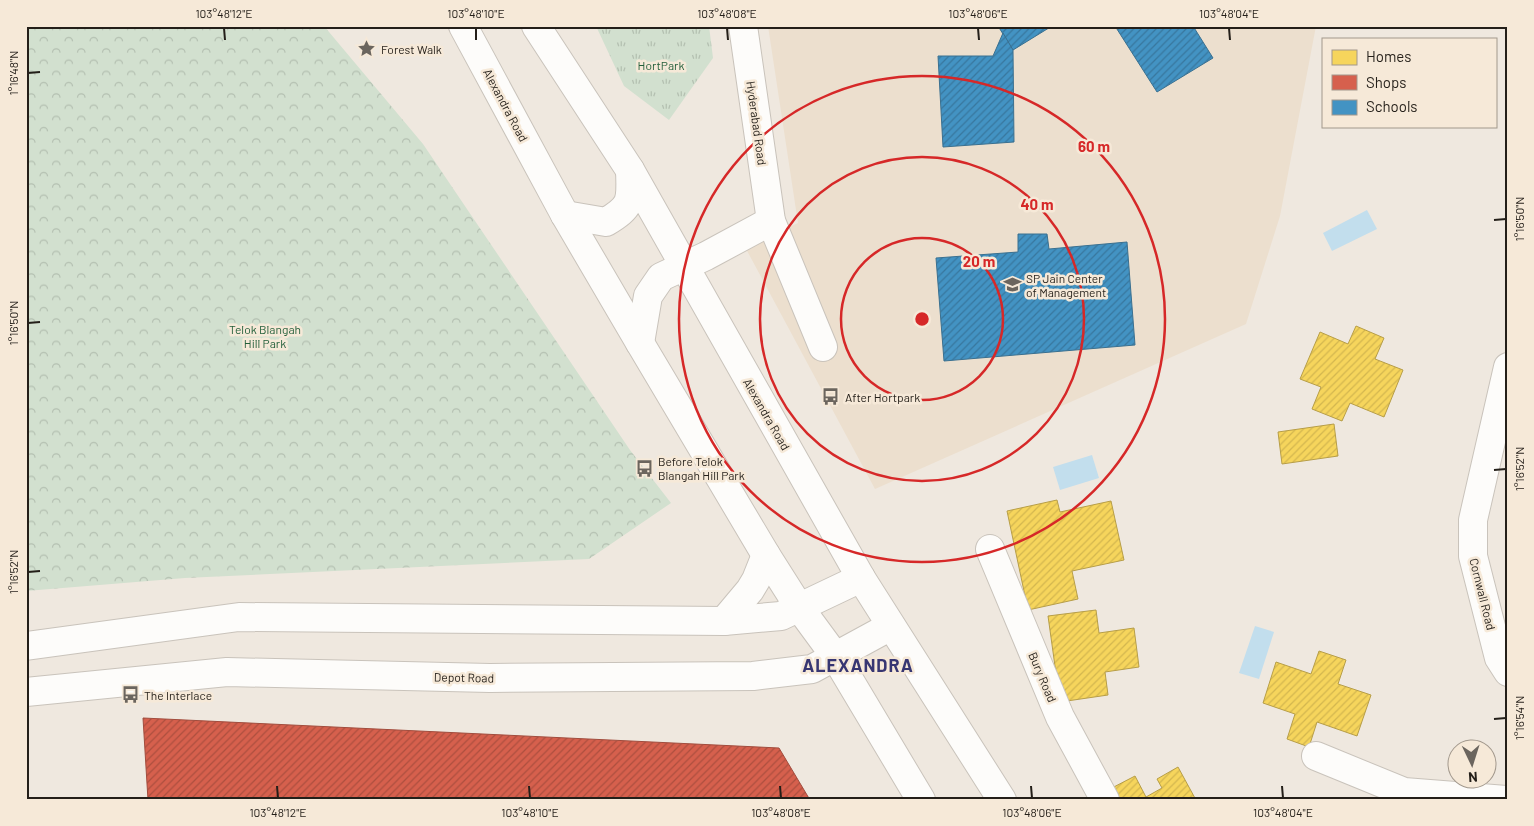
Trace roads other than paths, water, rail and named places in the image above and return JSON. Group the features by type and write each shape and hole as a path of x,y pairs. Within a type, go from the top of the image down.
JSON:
{"street":[{"name":"Alexandra Road","path":"463,26 565,215 640,343 766,555 799,607 835,656 921,800"},
{"name":"Alexandra Road","path":"536,26 630,170 861,578 1002,800"},
{"name":"Hyderabad Road","path":"744,26 771,220 823,347"},
{"path":"565,215 606,222 622,212 631,196 630,170"},
{"path":"640,343 648,296 661,277 684,267 771,220"},
{"name":"Cornwall Road","path":"1508,367 1473,520 1473,556 1499,658 1508,672"},
{"name":"Bury Road","path":"990,549 1060,717 1105,800"},
{"path":"724,620 750,590 766,555"},
{"path":"26,646 239,617 724,620 781,616 861,578"},
{"name":"Depot Road","path":"26,692 227,672 490,678 753,676 812,669 891,626"},
{"path":"1316,756 1404,792 1506,800"}],"water":[{"path":"1367,210 1377,229 1332,251 1323,233"},
{"path":"1092,455 1099,478 1060,490 1053,467"},
{"path":"1255,626 1274,632 1259,679 1239,673"}],"place":[{"name":"Forest Walk","path":"367,49"},
{"name":"SP Jain Center of Management","path":"1012,285"},
{"name":"After Hortpark","path":"831,397"},
{"name":"Before Telok Blangah Hill Park","path":"644,468"},
{"name":"The Interlace","path":"130,695"}],"district":[{"name":"ALEXANDRA","path":"858,665"}],"park label":[{"name":"HortPark","path":"661,65"},
{"name":"Telok Blangah Hill Park","path":"265,336"}]}
